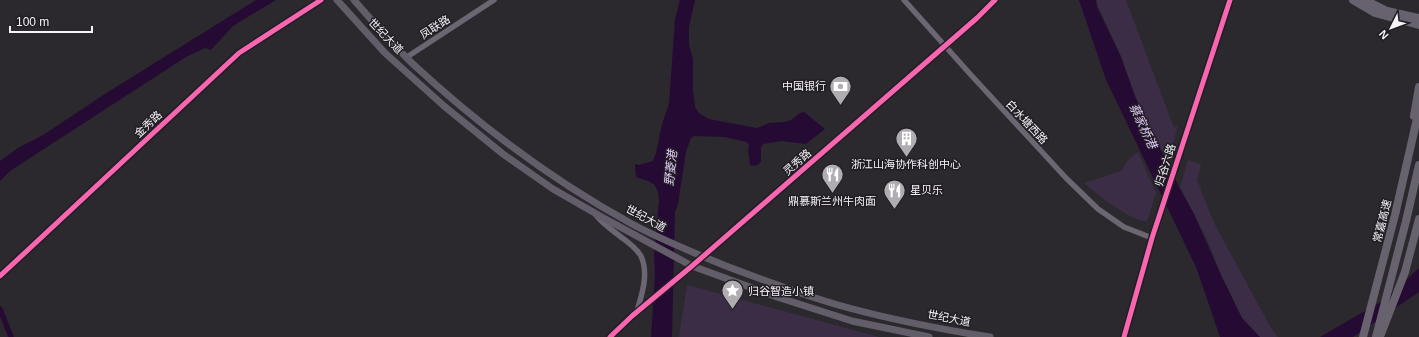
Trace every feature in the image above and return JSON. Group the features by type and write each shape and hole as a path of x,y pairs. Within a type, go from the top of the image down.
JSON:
{"highway":[{"path":"1353,0 1375,13 1419,25"},
{"path":"1365,0 1387,11 1419,18"},
{"path":"1408,158 1419,87"},
{"name":"常嘉高速","path":"1363,337 1395,215 1419,110"},
{"name":"常嘉高速","path":"1376,337 1419,165"},
{"path":"1380,337 1404,272 1419,219"}],"main road":[{"name":"世纪大道","path":"337,0 385,53 444,106 503,154 553,189 595,213 692,266 777,297 852,321 905,335 929,337"},
{"name":"世纪大道","path":"354,0 407,57 472,115 517,152 575,190 648,232 684,249 761,280 840,305 957,332 990,337"}],"street":[{"name":"金秀路","path":"1,275 239,53 321,0"},
{"name":"凤联路","path":"407,57 494,0"},
{"name":"白水塘西路","path":"904,0 1066,178 1098,209 1124,227 1152,238"},
{"name":"灵秀路","path":"610,337 646,304 692,266 945,46 995,0"},
{"name":"归谷六路","path":"1124,337 1152,238 1230,0"},
{"path":"595,213 602,223 631,245 641,256 645,271 644,289 637,312"}],"shaded area":[{"path":"1096,0 1126,0 1174,128 1178,125 1168,161 1154,138 1135,96 1121,56"},
{"path":"1138,152 1156,193 1147,221 1132,217 1123,212 1084,183 1121,171 1128,160"},
{"path":"1188,160 1201,164 1197,180 1214,223 1271,328 1278,337 1260,337 1242,318 1221,275 1207,239 1180,187"},
{"name":"归谷智造小镇","path":"687,285 879,337 679,337"}],"water":[{"path":"256,0 276,0 233,26 211,50 205,48 186,57 10,171 0,181 0,161 18,148 43,135 108,92"},
{"name":"野菱港","path":"680,0 695,0 689,27 689,44 693,59 693,91 695,107 700,114 709,119 757,128 769,123 791,120 800,113 804,112 825,129 806,144 782,141 763,144 761,147 761,161 755,166 750,165 749,145 747,142 724,137 694,136 691,138 686,152 678,204 675,212 672,337 651,337 655,274 654,255 659,200 657,190 653,184 636,177 635,164 639,165 653,161 656,153 662,124 669,104 675,19"},
{"name":"蔡家桥港","path":"1079,0 1096,0 1097,7 1121,57 1135,96 1154,138 1194,214 1242,318 1260,337 1220,337 1196,267 1106,80"},
{"path":"1419,268 1419,292 1353,337 1320,337 1384,300"}],"waterway":[{"path":"0,309 11,337"}],"cycle path":[{"path":"0,276 239,53 321,0"},
{"path":"610,337 632,316 692,266 977,18 995,0"},
{"path":"1124,337 1152,238 1230,0"}],"place":[{"name":"中国银行","path":"841,106"},
{"name":"浙江山海协作科创中心","path":"906,158"},
{"name":"鼎慕斯兰州牛肉面","path":"832,194"},
{"name":"星贝乐","path":"895,210"},
{"name":"归谷智造小镇","path":"733,310"}]}
